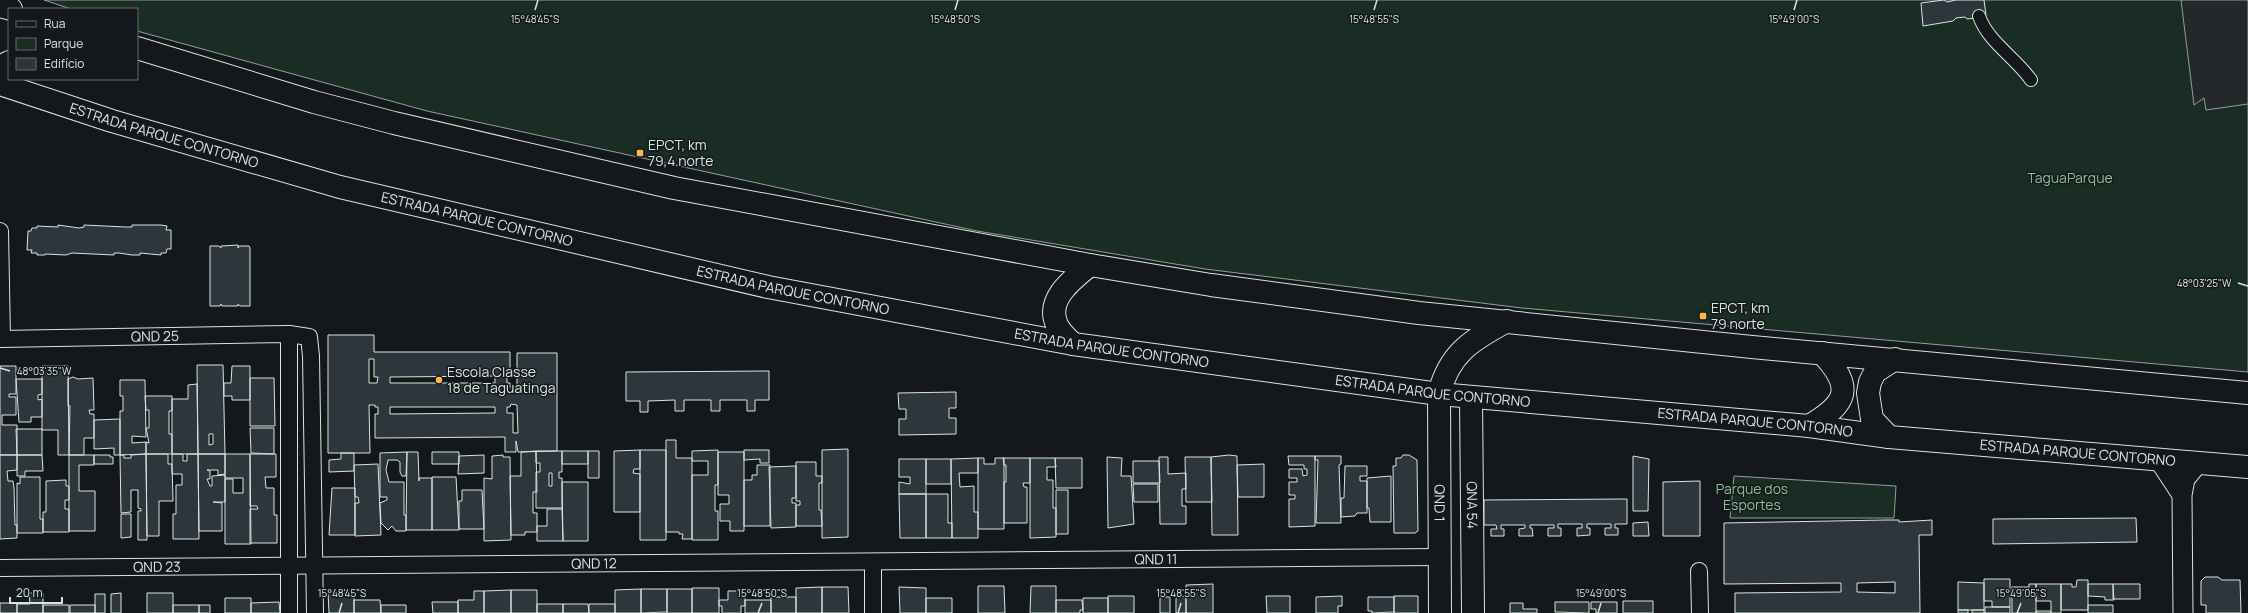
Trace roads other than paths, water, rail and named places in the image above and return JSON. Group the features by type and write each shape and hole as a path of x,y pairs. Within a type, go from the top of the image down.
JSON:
{"main road":[{"path":"138,48 314,102 394,123 674,188 1090,265 1211,285 1411,312 1822,353 2248,393"},
{"name":"ESTRADA PARQUE CONTORNO","path":"0,84 112,121 348,189 768,287 1073,344 1439,394 1809,426 1889,437 2248,467"},
{"path":"1073,344 1057,326 1055,307 1062,290 1090,265"},
{"name":"QND 1","path":"1440,613 1439,394 1443,378 1456,356 1475,338 1507,321"},
{"path":"1809,426 1834,410 1842,395 1840,376 1822,353"},
{"path":"1889,437 1872,419 1868,393 1870,382 1875,372 1895,359"},
{"name":"QNA 54","path":"1471,397 1473,613"},
{"path":"1439,489 1449,483 1472,491"}],"street":[{"path":"1979,16 1983,28 2023,69 2031,80"},
{"path":"0,231 1,339"},
{"path":"289,334 289,613"},
{"name":"QND 25","path":"1,339 289,334 309,337 311,351 314,567"},
{"path":"2159,460 2182,495"},
{"path":"2183,613 2182,495 2184,479 2199,462"},
{"name":"QND 11","path":"873,562 1440,557"},
{"path":"873,562 873,613"},
{"name":"QND 12","path":"314,567 873,562"},
{"path":"314,567 314,613"},
{"name":"QND 23","path":"0,568 314,567"},
{"path":"1699,571 1700,613"}],"place":[{"name":"EPCT, km 79,4 norte","path":"640,153"},
{"name":"EPCT, km 79 norte","path":"1703,316"},
{"name":"Escola Classe 18 de Taguatinga","path":"439,380"}],"park label":[{"name":"TaguaParque","path":"2070,178"},
{"name":"Parque dos Esportes","path":"1752,498"}]}
